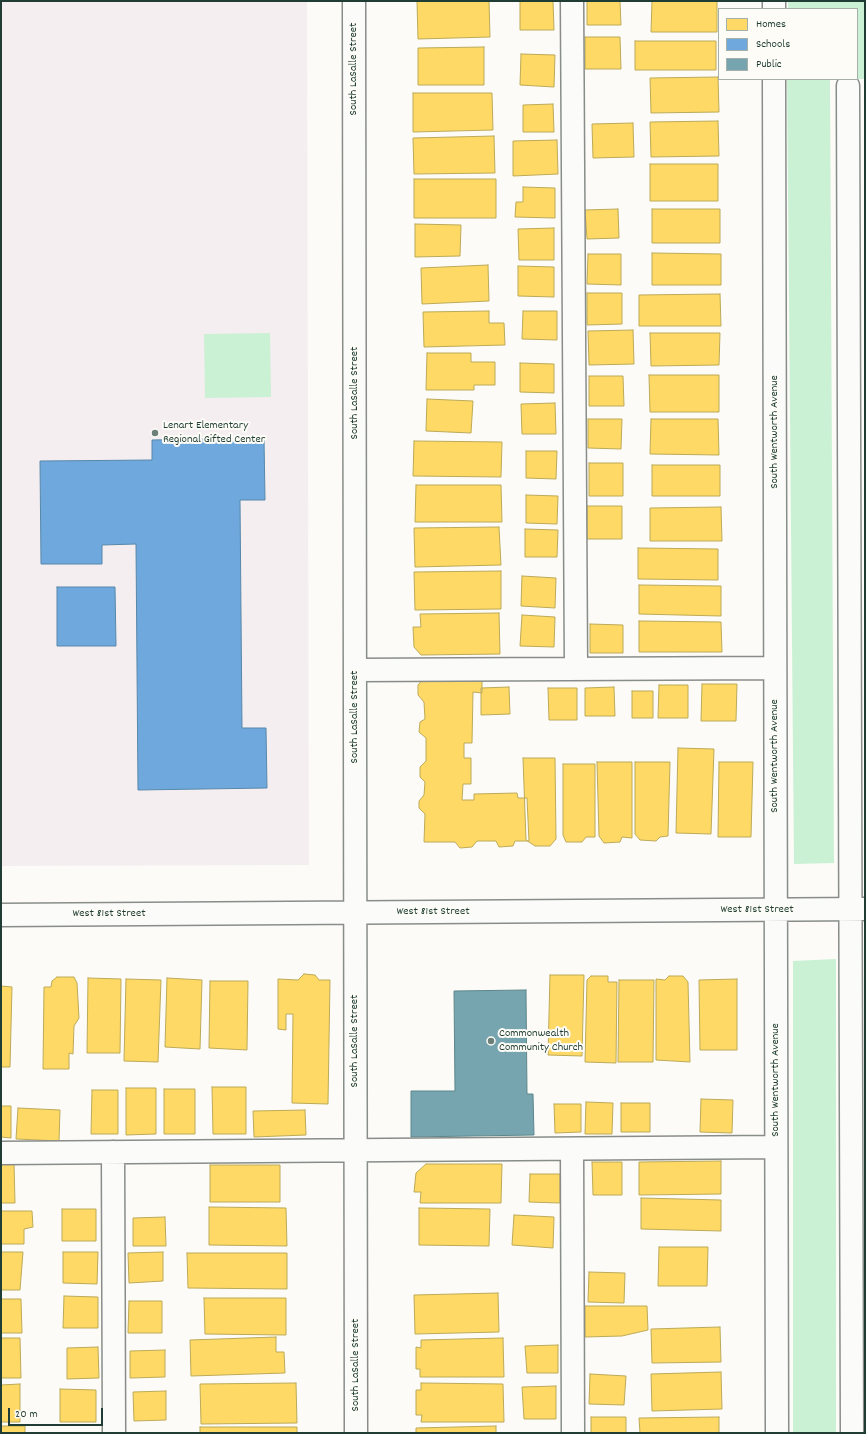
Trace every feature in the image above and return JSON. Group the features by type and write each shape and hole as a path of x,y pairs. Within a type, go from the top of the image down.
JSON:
{"street":[{"name":"South LaSalle Street","path":"354,1 356,1433"},
{"path":"572,1 576,668"},
{"name":"South Wentworth Avenue","path":"774,80 777,1433"},
{"path":"848,86 858,909 852,1433"},
{"path":"355,670 775,668"},
{"name":"West 81st Street","path":"1,915 858,909"},
{"path":"1,1153 776,1147"},
{"path":"572,1149 573,1433"},
{"path":"113,1152 114,1433"}],"shaded area":[{"name":"Lenart Elementary Regional Gifted Center","path":"1,1 307,1 309,865 1,866"}],"green space":[{"path":"788,1 865,1 865,79 858,79 858,8 788,8"},
{"path":"787,80 830,80 834,863 794,864"},
{"path":"270,333 271,397 205,398 204,334"},
{"path":"836,959 836,1433 793,1433 793,961"}],"building: Homes":[{"path":"417,1 489,1 490,37 418,39"},
{"path":"520,1 553,1 554,30 520,30"},
{"path":"587,1 620,1 621,25 587,25"},
{"path":"652,1 717,1 717,32 651,32"},
{"path":"585,37 620,37 621,69 585,69"},
{"path":"635,41 716,41 716,70 635,70"},
{"path":"484,47 484,85 418,85 418,48"},
{"path":"521,54 555,55 554,87 520,85"},
{"path":"718,77 719,112 651,113 650,78"},
{"path":"413,93 492,93 493,130 413,132"},
{"path":"553,104 554,132 523,132 523,105"},
{"path":"718,121 719,156 651,157 650,122"},
{"path":"633,123 634,157 593,158 592,124"},
{"path":"494,136 495,173 414,174 413,138"},
{"path":"557,140 558,174 513,176 513,141"},
{"path":"650,164 718,164 718,201 650,201"},
{"path":"414,179 496,179 496,218 414,218"},
{"path":"523,187 555,188 555,218 515,217 516,202 523,202"},
{"path":"618,209 619,238 587,239 585,210"},
{"path":"652,209 720,209 720,243 652,243"},
{"path":"415,224 461,225 460,256 415,257"},
{"path":"554,228 554,260 519,260 518,229"},
{"path":"652,253 721,254 721,285 652,285"},
{"path":"588,254 621,254 621,285 587,284"},
{"path":"488,265 489,301 422,304 421,268"},
{"path":"518,266 554,267 554,297 518,296"},
{"path":"587,293 622,293 622,324 587,325"},
{"path":"720,294 721,326 639,326 639,295"},
{"path":"489,311 489,323 504,323 505,345 424,347 423,312"},
{"path":"523,311 557,311 557,340 522,339"},
{"path":"633,330 634,364 589,365 588,331"},
{"path":"650,333 720,333 719,365 651,366"},
{"path":"427,353 471,353 471,362 495,362 495,385 474,385 474,390 426,390"},
{"path":"520,363 554,364 554,393 520,392"},
{"path":"649,375 719,375 719,412 650,412"},
{"path":"589,376 623,376 624,406 589,406"},
{"path":"427,399 473,401 471,433 426,431"},
{"path":"555,403 556,434 522,434 521,404"},
{"path":"588,419 622,419 621,449 588,448"},
{"path":"651,419 718,419 719,455 650,454"},
{"path":"414,441 502,442 501,477 413,476"},
{"path":"526,451 557,451 556,479 526,478"},
{"path":"589,463 623,463 623,496 589,496"},
{"path":"652,465 720,465 720,496 652,496"},
{"path":"416,485 501,485 502,522 415,522"},
{"path":"526,495 558,496 557,524 526,523"},
{"path":"587,506 622,506 622,539 587,539"},
{"path":"721,507 722,541 650,541 650,508"},
{"path":"499,527 501,565 415,567 414,528"},
{"path":"525,529 558,530 557,557 525,557"},
{"path":"638,548 718,549 718,580 638,579"},
{"path":"501,571 501,609 415,610 414,572"},
{"path":"522,576 556,578 555,608 521,606"},
{"path":"639,585 721,586 721,616 639,614"},
{"path":"499,613 500,654 421,655 414,647 413,627 421,627 420,614"},
{"path":"522,615 555,617 554,647 520,646"},
{"path":"639,621 721,622 722,652 639,652"},
{"path":"590,624 623,625 623,653 590,653"},
{"path":"482,677 482,693 473,692 472,743 464,743 464,758 471,758 471,784 463,784 462,800 474,800 474,794 517,793 518,798 527,798 529,841 515,841 513,846 499,847 496,841 477,841 472,847 460,848 455,842 424,842 425,814 419,808 419,801 424,795 425,782 420,777 420,767 426,761 426,738 419,732 420,722 425,719 424,702 418,695 418,685 424,678"},
{"path":"702,684 737,684 736,721 701,721"},
{"path":"659,685 688,685 688,718 658,718"},
{"path":"509,687 510,714 481,715 481,688"},
{"path":"614,687 615,716 585,716 585,688"},
{"path":"548,688 577,688 577,720 549,720"},
{"path":"632,691 653,691 653,718 632,718"},
{"path":"678,748 714,749 711,834 676,833"},
{"path":"523,758 555,758 556,839 550,846 535,846 526,840"},
{"path":"597,762 632,762 632,838 622,837 620,842 604,843 599,836"},
{"path":"635,762 670,762 668,836 660,837 656,841 640,840 635,834"},
{"path":"719,762 753,762 751,837 718,837"},
{"path":"563,764 595,764 595,837 586,837 582,842 566,842 563,835"},
{"path":"304,974 315,975 319,980 330,980 328,1104 292,1103 293,1014 286,1014 286,1030 278,1029 278,979 298,980"},
{"path":"550,975 584,975 582,1056 548,1055"},
{"path":"591,976 608,976 608,982 617,982 616,1063 585,1062 587,980"},
{"path":"669,976 683,976 688,982 690,1062 656,1060 656,979 665,980"},
{"path":"57,977 74,977 77,983 79,1018 74,1026 73,1054 69,1053 69,1069 43,1069 44,987 51,987 52,981"},
{"path":"88,978 121,979 120,1053 87,1053"},
{"path":"167,978 202,980 200,1049 165,1047"},
{"path":"126,979 161,980 158,1062 124,1061"},
{"path":"737,979 737,1050 700,1050 699,980"},
{"path":"619,980 654,980 653,1062 618,1062"},
{"path":"210,981 248,981 247,1050 209,1048"},
{"path":"1,986 12,987 10,1067 1,1067"},
{"path":"212,1087 246,1087 246,1134 213,1134"},
{"path":"126,1088 156,1088 156,1134 126,1135"},
{"path":"164,1089 195,1089 195,1134 164,1134"},
{"path":"92,1090 118,1090 118,1134 91,1134"},
{"path":"701,1099 733,1100 732,1133 700,1132"},
{"path":"586,1102 613,1103 612,1134 585,1134"},
{"path":"621,1103 650,1103 650,1132 621,1132"},
{"path":"554,1104 581,1104 581,1132 555,1133"},
{"path":"1,1106 11,1106 11,1138 1,1137"},
{"path":"18,1108 60,1110 59,1141 16,1139"},
{"path":"305,1110 306,1135 254,1137 253,1111"},
{"path":"721,1161 721,1194 639,1195 639,1162"},
{"path":"592,1162 622,1162 622,1195 593,1195"},
{"path":"1,1163 14,1163 15,1203 1,1203"},
{"path":"426,1164 502,1164 501,1203 420,1203 421,1192 414,1192 416,1173"},
{"path":"210,1165 280,1165 280,1202 210,1202"},
{"path":"530,1174 560,1174 560,1203 529,1202"},
{"path":"641,1198 721,1200 721,1231 641,1229"},
{"path":"209,1207 286,1208 287,1246 209,1245"},
{"path":"419,1208 490,1209 489,1246 419,1245"},
{"path":"62,1209 96,1209 96,1241 62,1241"},
{"path":"1,1211 32,1211 33,1227 24,1229 24,1244 1,1244"},
{"path":"514,1215 554,1217 553,1248 512,1245"},
{"path":"165,1217 166,1246 133,1246 133,1218"},
{"path":"659,1247 708,1247 707,1286 658,1286"},
{"path":"1,1252 23,1252 20,1290 1,1290"},
{"path":"63,1252 98,1252 97,1284 63,1283"},
{"path":"163,1252 163,1281 129,1283 128,1253"},
{"path":"187,1253 287,1253 287,1289 188,1288"},
{"path":"589,1272 625,1273 624,1303 588,1302"},
{"path":"498,1293 499,1332 415,1334 414,1295"},
{"path":"64,1296 98,1297 98,1328 63,1328"},
{"path":"204,1298 286,1298 286,1335 205,1334"},
{"path":"1,1299 21,1299 22,1333 1,1333"},
{"path":"129,1301 162,1301 162,1333 128,1333"},
{"path":"585,1306 647,1306 648,1330 622,1336 585,1337"},
{"path":"720,1327 721,1362 652,1363 651,1329"},
{"path":"276,1337 276,1352 284,1352 285,1373 191,1376 190,1340"},
{"path":"1,1338 20,1338 21,1378 1,1378"},
{"path":"503,1338 504,1377 420,1377 420,1369 416,1369 416,1347 421,1348 421,1340"},
{"path":"558,1345 558,1373 527,1373 525,1346"},
{"path":"98,1347 99,1378 67,1379 67,1348"},
{"path":"165,1350 165,1377 130,1378 130,1351"},
{"path":"721,1372 722,1409 652,1411 651,1374"},
{"path":"590,1374 626,1376 624,1405 589,1404"},
{"path":"296,1383 297,1423 201,1424 200,1384"},
{"path":"421,1383 503,1384 504,1422 421,1422 422,1415 416,1415 416,1390 421,1390"},
{"path":"20,1384 20,1422 1,1422 1,1385"},
{"path":"556,1386 556,1419 524,1419 522,1387"},
{"path":"60,1389 96,1390 96,1422 60,1422"},
{"path":"166,1391 166,1420 134,1421 133,1392"},
{"path":"591,1417 626,1417 626,1433 591,1433"},
{"path":"719,1417 719,1433 640,1433 639,1418"},
{"path":"1,1426 25,1426 25,1433 1,1433"},
{"path":"496,1426 496,1433 416,1433 416,1428"},
{"path":"200,1427 297,1427 297,1433 200,1433"}],"building: Schools":[{"path":"264,438 265,500 240,500 242,728 266,728 267,788 138,790 136,544 102,545 102,564 41,564 40,461 152,460 152,440"},
{"path":"57,587 115,587 116,646 57,646"}],"building: Public":[{"name":"Commonwealth Community Church","path":"526,990 527,1094 533,1094 534,1135 411,1137 411,1091 455,1091 454,991"}],"place":[{"name":"Lenart Elementary Regional Gifted Center","path":"155,433"},
{"name":"Commonwealth Community Church","path":"491,1041"}]}
